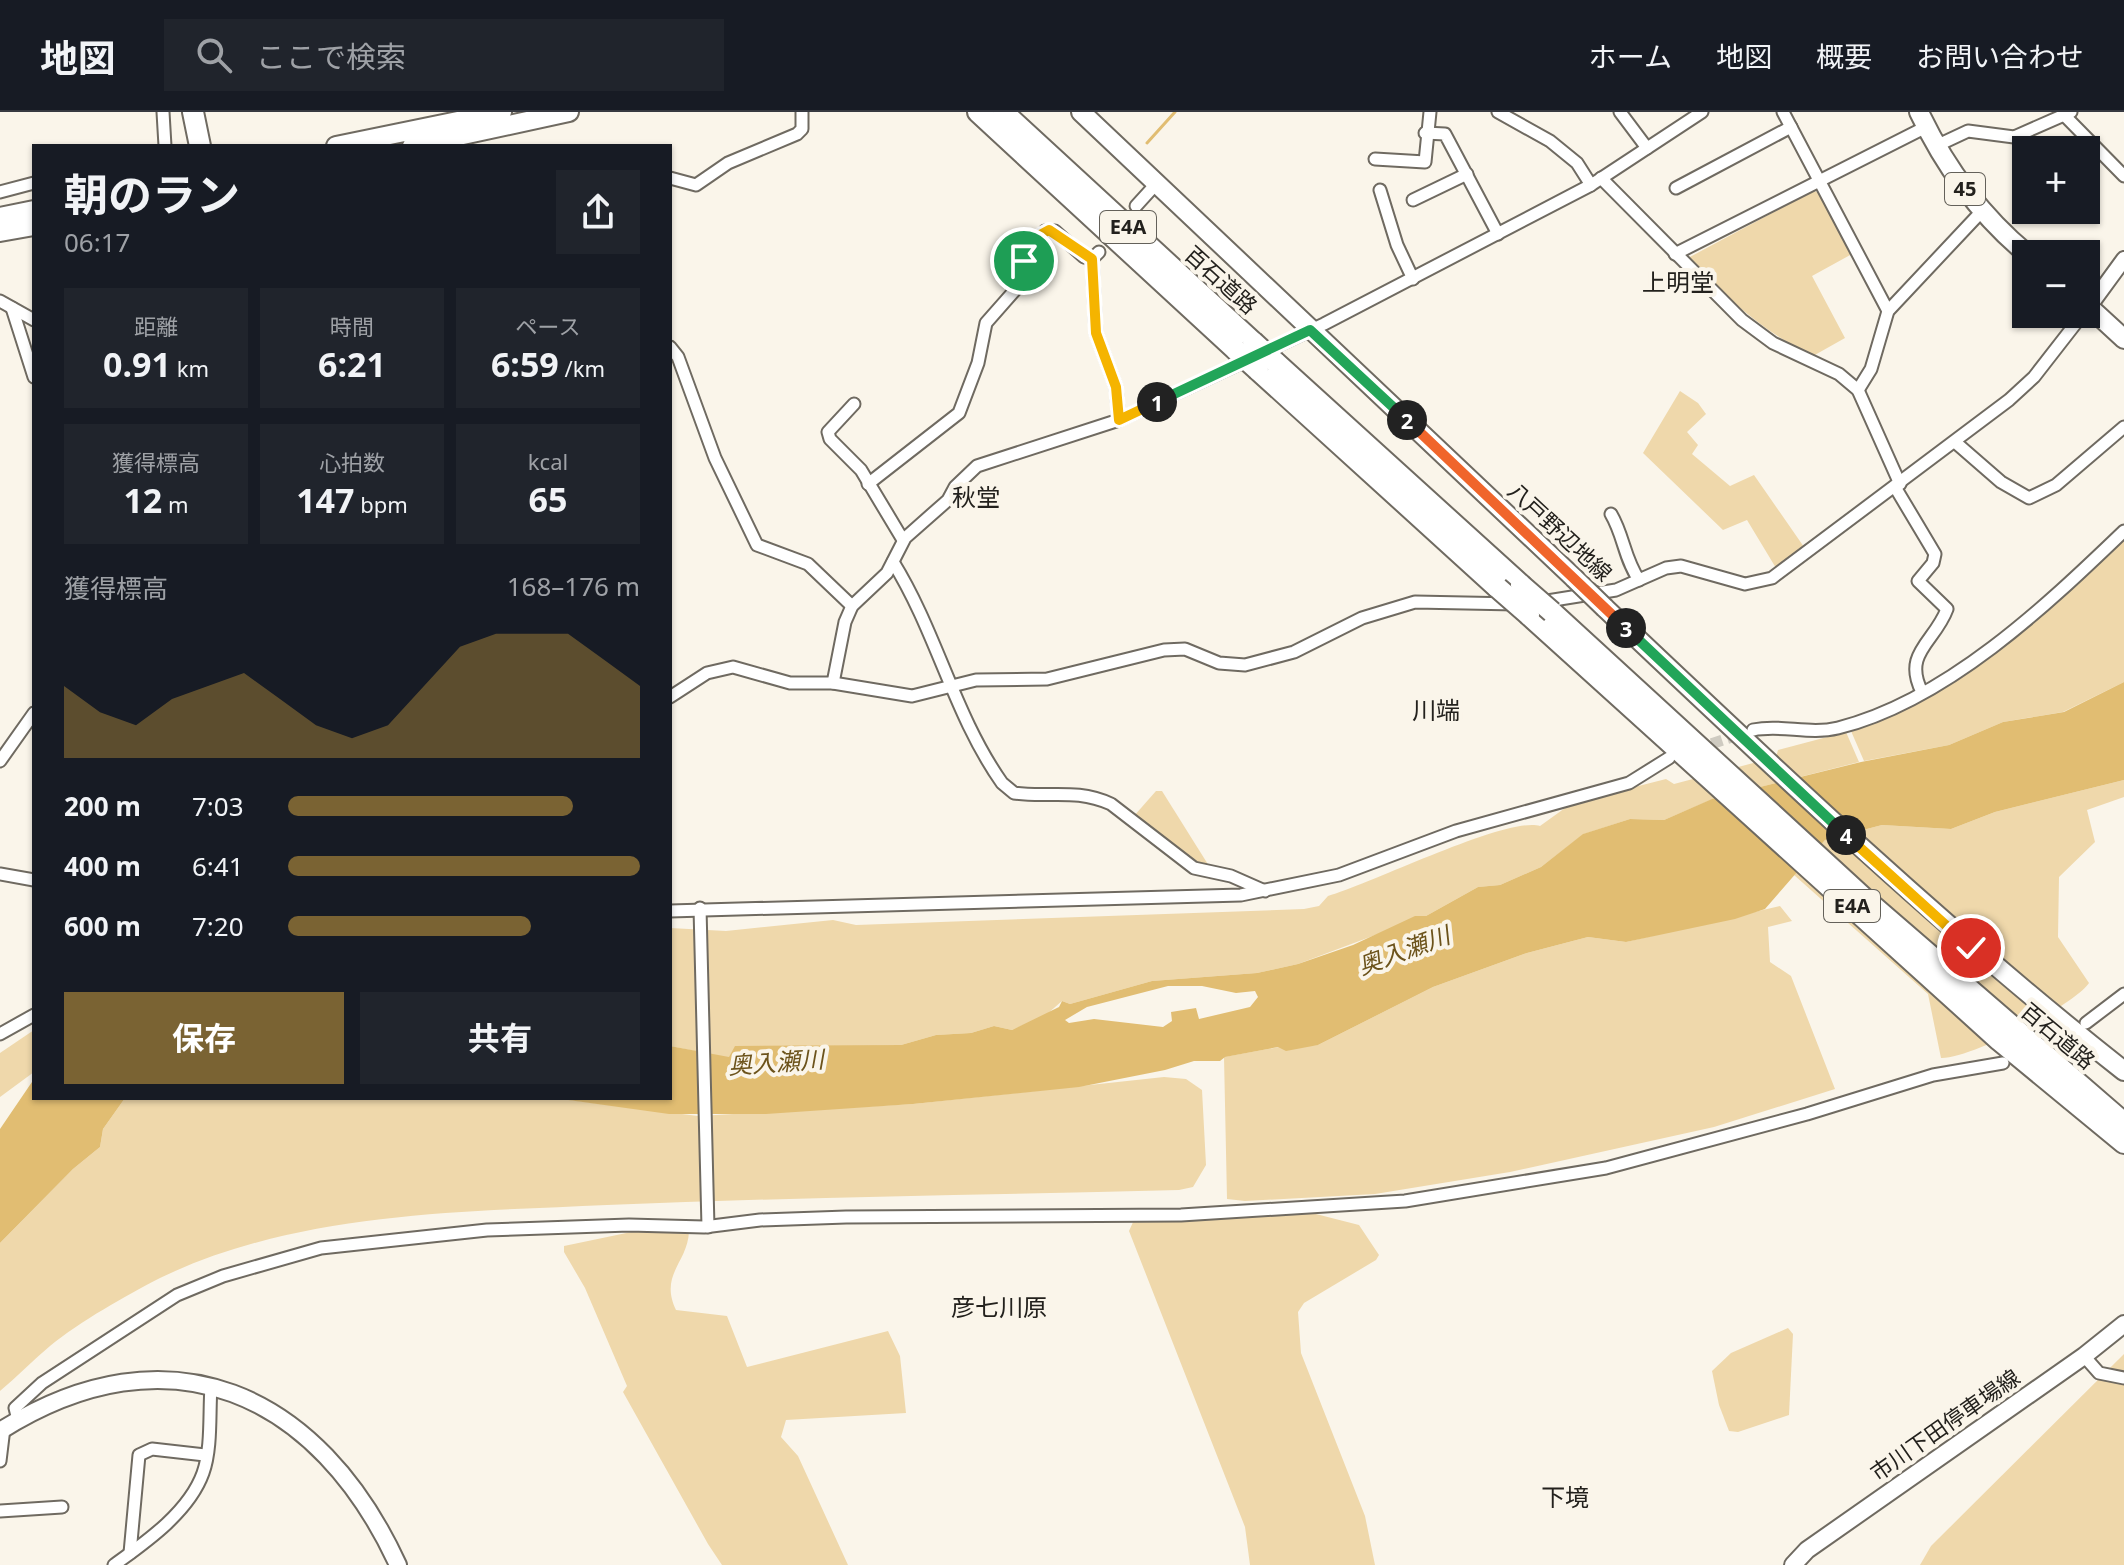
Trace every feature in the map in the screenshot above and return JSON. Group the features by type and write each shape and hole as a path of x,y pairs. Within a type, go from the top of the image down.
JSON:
{"highway":[{"path":"183,112 188,144"},
{"path":"193,112 200,144"},
{"name":"E4A","path":"978,112 1245,346"},
{"name":"百石道路","path":"1003,112 1245,346 1552,612 1712,769"},
{"name":"百石道路","path":"1267,366 1498,588 1712,769 2124,1143"},
{"name":"百石道路","path":"2007,1036 2124,1123"}],"main road":[{"path":"415,144 431,132 502,112"},
{"path":"350,144 569,112"},
{"name":"八戸野辺地線","path":"1092,116 1156,184 1902,887 2052,1015 2124,1071"},
{"name":"45","path":"1923,120 1936,146 1982,211 2012,240"},
{"path":"0,217 32,210"},
{"path":"0,232 32,226"},
{"path":"2100,320 2124,339"},
{"name":"市川下田停車場線","path":"1793,1565 1807,1550 2084,1356 2124,1324"},
{"path":"7,1427 72,1394 112,1384 175,1380 211,1387 273,1412 323,1450 359,1494 398,1565"}],"street":[{"path":"163,112 165,144"},
{"path":"672,179 689,184 701,183 728,163 797,134 802,129 802,112"},
{"path":"1375,159 1425,162 1425,133 1430,112"},
{"path":"1498,112 1550,141 1577,163 1742,320 1773,343 1839,374 1858,390 1898,486 1935,554 1933,563 1918,581 1947,609 1914,664 1915,677 1922,692"},
{"path":"1620,112 1647,148"},
{"path":"833,683 845,622 852,606 880,582 903,540 948,500 955,487 977,466 1119,420 1310,330 1596,181 1702,112"},
{"path":"1783,112 1888,311"},
{"path":"1936,146 1968,131 2014,137 2068,115 2124,176"},
{"path":"1675,254 1820,182 1923,120"},
{"path":"1676,188 1791,127"},
{"path":"1425,133 1445,134 1498,234"},
{"path":"1413,200 1467,174"},
{"path":"0,192 32,184"},
{"path":"1136,206 1156,184"},
{"path":"1380,190 1397,245 1413,279"},
{"path":"1858,390 1871,369 1888,311 1982,211"},
{"path":"868,484 959,413 978,363 986,323 1016,289 1024,261 1040,235 1055,231 1084,257 1095,256 1096,333 1116,387 1119,420"},
{"path":"2100,291 2124,259"},
{"path":"0,301 32,319"},
{"path":"12,308 32,371"},
{"path":"672,695 678,688 707,673 733,667 790,683 833,683 912,696 976,680 1047,679 1174,649 1194,651 1231,666 1245,665 1294,652 1362,618 1415,602 1502,605 1554,601 1616,590 1666,568 1681,566 1745,584 1760,583 1955,442 2034,377 2071,328"},
{"path":"672,350 678,357 699,419 757,545 808,564 852,606"},
{"path":"854,404 828,432 861,470 903,540"},
{"path":"1955,442 2001,482 2029,498 2056,485 2124,427"},
{"path":"1611,514 1623,535 1623,552 1639,580"},
{"path":"1753,730 1770,726 1789,730 1838,728 1922,692 1962,669 2028,620 2124,531"},
{"path":"893,562 916,602 953,687 955,702 991,768 1014,793 1056,791 1098,798 1111,804 1194,868 1231,876 1265,891"},
{"path":"0,761 32,716"},
{"path":"672,911 1241,895 1339,875 1456,831 1629,783 1669,758"},
{"path":"0,874 32,880"},
{"path":"700,911 709,1222"},
{"path":"2086,1023 2124,994"},
{"path":"0,1034 32,1016"},
{"path":"0,1461 7,1427 19,1402 140,1316 177,1295 262,1263 321,1248 465,1232 846,1217 1181,1215 1405,1201 1606,1168 1807,1114 1933,1075 2003,1063"},
{"path":"2084,1356 2099,1373 2124,1378"},
{"path":"114,1565 191,1495 203,1471 211,1387"},
{"path":"130,1553 139,1455 152,1449 205,1455"},
{"path":"0,1511 62,1507"}],"shaded area":[{"path":"1813,191 1819,192 1852,254 1812,276 1845,338 1813,356 1746,313 1688,258"},
{"path":"1680,391 1698,403 1706,414 1687,432 1698,445 1692,454 1730,486 1754,475 1804,547 1776,568 1747,520 1723,530 1643,453"},
{"path":"2124,537 2124,682 2063,712 2003,722 1949,745 1864,761 1851,731 1910,704 1966,672 2048,608"},
{"path":"1846,732 1859,762 1713,799 1664,820 1630,819 1584,834 1541,867 1500,885 1478,887 1426,916 1298,964 1257,973 1152,981 1070,1004 1062,1001 1046,1015 1012,1030 994,1026 971,1033 936,1035 901,1045 734,1051 729,1058 672,1046 672,928 726,931 833,920 856,925 1304,909 1319,906 1328,896 1470,841 1499,831 1540,826 1572,803 1666,779 1674,784 1776,757 1778,750"},
{"path":"2124,780 2124,797 2087,810 2095,842 2059,877 2058,937 2089,983 2063,1005 2020,1030 1955,1056 1941,1058 1928,994 1794,875 1825,840 1882,825 1951,829 1995,812"},
{"path":"1156,791 1162,791 1209,866 1186,859 1134,816"},
{"path":"1780,906 1792,921 1768,927 1770,962 1791,976 1835,1089 1714,1127 1510,1172 1375,1194 1245,1201 1227,1199 1224,1057 1279,1047 1318,1045 1433,987 1527,953 1588,937 1626,942"},
{"path":"32,1031 32,1073 0,1097 0,1053"},
{"path":"1164,1077 1186,1079 1202,1090 1206,1165 1193,1187 1179,1190 750,1200 494,1210 379,1219 323,1228 212,1256 160,1278 75,1328 0,1391 0,1243 73,1169 100,1147 103,1129 124,1100 570,1100 698,1116 913,1104"},
{"path":"1312,1213 1359,1225 1379,1255 1376,1260 1304,1303 1298,1312 1301,1353 1365,1516 1375,1565 1250,1565 1245,1527 1129,1231 1134,1220"},
{"path":"636,1231 689,1231 684,1252 672,1278 672,1298 676,1310 727,1316 747,1367 888,1331 900,1356 906,1413 786,1420 781,1437 798,1456 848,1565 722,1565 708,1544 623,1392 627,1386 585,1288 564,1252 564,1246"},
{"path":"1788,1328 1793,1334 1789,1415 1738,1432 1729,1431 1719,1405 1712,1371 1731,1353"},
{"path":"2124,1354 2124,1565 1920,1565 1931,1546"}],"water":[{"name":"奥入瀬川","path":"2124,682 2124,780 1995,812 1951,829 1882,825 1825,840 1765,909 1735,919 1626,942 1588,937 1527,953 1433,987 1318,1045 1286,1051 1278,1047 1225,1057 1220,1061 1194,1061 1079,1087 913,1104 766,1114 669,1114 568,1100 672,1100 672,1046 729,1057 735,1046 901,1045 936,1035 971,1033 994,1026 1012,1030 1059,1007 1062,1001 1070,1004 1152,981 1257,973 1298,964 1353,945 1415,916 1426,916 1478,887 1500,885 1541,867 1583,834 1630,819 1664,820 1712,799 1861,762 1949,745 2003,722 2064,712","holes":["1168,986 1202,986 1236,993 1255,991 1258,997 1250,1007 1199,1019 1196,1008 1171,1012 1172,1021 1163,1027 1094,1019 1069,1023 1065,1020 1087,1007"]},
{"path":"32,1082 32,1100 124,1100 103,1129 100,1147 73,1169 0,1243 0,1129"}],"waterway":[{"path":"1147,143 1175,112"}],"tunnel":[{"path":"1696,749 1741,734"},
{"path":"2033,1049 2075,1029"}],"district":[{"name":"上明堂","path":"1678,283"},
{"name":"秋堂","path":"976,498"},
{"name":"川端","path":"1436,711"},
{"name":"彦七川原","path":"999,1308"},
{"name":"下境","path":"1565,1498"}],"route":[{"path":"1024,261 1040,235 1049,230 1055,231 1084,257 1092,259 1096,333 1116,387 1119,420 1310,330 1902,887 1971,948"}]}
